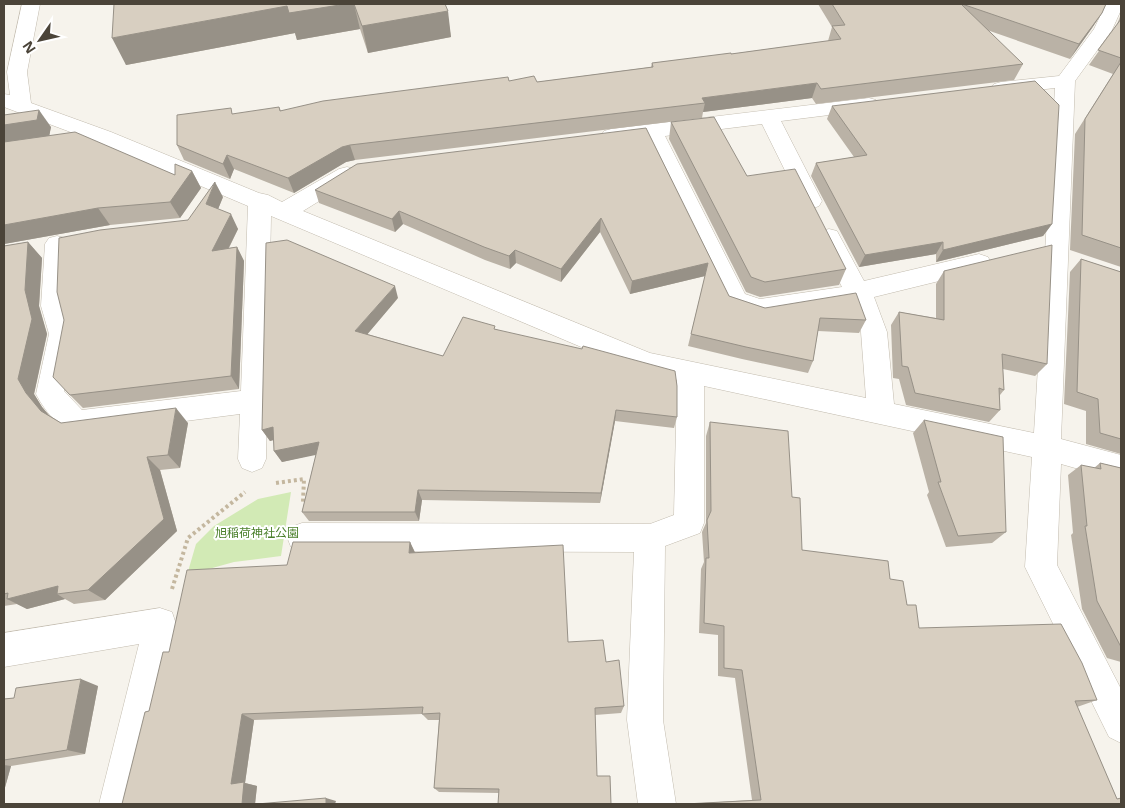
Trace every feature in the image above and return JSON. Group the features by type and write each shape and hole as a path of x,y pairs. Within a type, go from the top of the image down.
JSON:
{"street":[{"path":"32,4 12,102 104,137 212,192 260,200 647,363 1048,448 1121,468"},
{"path":"1115,4 1103,30 1065,81 1041,567 1121,725"},
{"path":"1103,30 1121,35"},
{"path":"976,91 1065,81"},
{"path":"593,138 769,118 886,102"},
{"path":"769,118 858,292 874,332 881,413"},
{"path":"652,130 736,301 760,309 858,292 1000,258"},
{"path":"68,143 104,137"},
{"path":"285,211 355,169 365,168"},
{"path":"252,460 260,200"},
{"path":"57,244 54,306 62,334 50,394 76,423 254,401"},
{"path":"302,537 650,538 689,523 691,372"},
{"path":"650,538 645,720 657,804"},
{"path":"4,650 160,624 118,804"}],"path":[{"path":"268,484 304,479 302,537"},
{"path":"160,624 188,538 250,487"}],"green space":[{"name":"旭稲荷神社公園","path":"291,492 281,556 234,562 187,575 196,544 214,526 258,499"}],"building":[{"path":"114,4 346,4 289,13 287,6 112,38"},
{"path":"354,4 445,4 448,11 362,26"},
{"path":"832,4 961,4 1023,64 821,89 817,83 702,98 705,103 350,145 342,147 288,178 227,155 223,164 177,145 177,115 231,108 232,114 279,107 280,111 323,101 508,77 509,81 534,76 537,82 653,67 652,63 841,39 832,26 845,25"},
{"path":"962,4 1106,4 1102,13 1079,44"},
{"path":"1121,19 1121,58 1098,50"},
{"path":"1121,62 1121,248 1082,235 1085,119"},
{"path":"1035,81 1059,105 1052,224 943,250 943,242 865,255 816,163 867,155 832,106"},
{"path":"39,110 37,120 4,125 4,115"},
{"path":"714,117 747,176 795,169 846,269 765,282 751,277 671,122"},
{"path":"646,128 729,296 765,308 856,293 866,320 820,318 813,361 746,347 691,334 708,263 632,281 601,218 561,269 515,250 509,256 399,211 392,219 315,190 357,164"},
{"path":"75,132 175,175 175,164 192,171 170,202 98,208 4,225 4,142"},
{"path":"215,182 206,204 231,214 212,251 237,247 231,376 70,395 53,377 64,320 57,292 59,238 100,230 188,220"},
{"path":"287,240 395,286 355,331 443,356 463,317 495,326 494,329 582,349 583,346 675,371 677,417 616,410 601,493 418,490 415,512 302,512 319,442 274,451 273,427 262,430 266,243"},
{"path":"28,242 25,290 32,319 18,379 26,393 41,411 61,423 176,408 168,455 147,457 164,519 88,590 57,594 58,586 7,599 8,593 4,594 4,246"},
{"path":"1052,245 1047,364 1002,354 1004,390 999,388 1000,410 915,393 908,367 902,366 899,312 944,320 944,271"},
{"path":"1081,259 1121,272 1121,439 1100,433 1098,399 1077,392"},
{"path":"924,420 1003,437 1006,532 958,536 938,482 941,482"},
{"path":"710,422 788,431 792,497 800,498 802,550 888,561 890,579 903,581 907,605 916,605 919,628 1061,624 1082,663 1097,700 1075,701 1117,799 1121,798 1121,804 685,804 761,800 742,670 724,668 724,626 704,623 706,558 709,558 707,520 711,511"},
{"path":"1100,463 1121,468 1121,647 1097,601 1085,526 1087,526 1081,465 1101,469"},
{"path":"293,542 410,542 409,553 563,545 568,642 603,640 606,662 619,660 624,706 595,708 597,776 610,776 611,804 498,804 499,789 434,788 440,713 422,714 423,707 242,714 231,784 244,782 242,804 122,804 145,712 149,711 163,652 169,652 187,570 287,565"},
{"path":"81,679 67,750 4,760 4,699 14,698 16,688"},
{"path":"326,798 326,804 257,804"}]}
